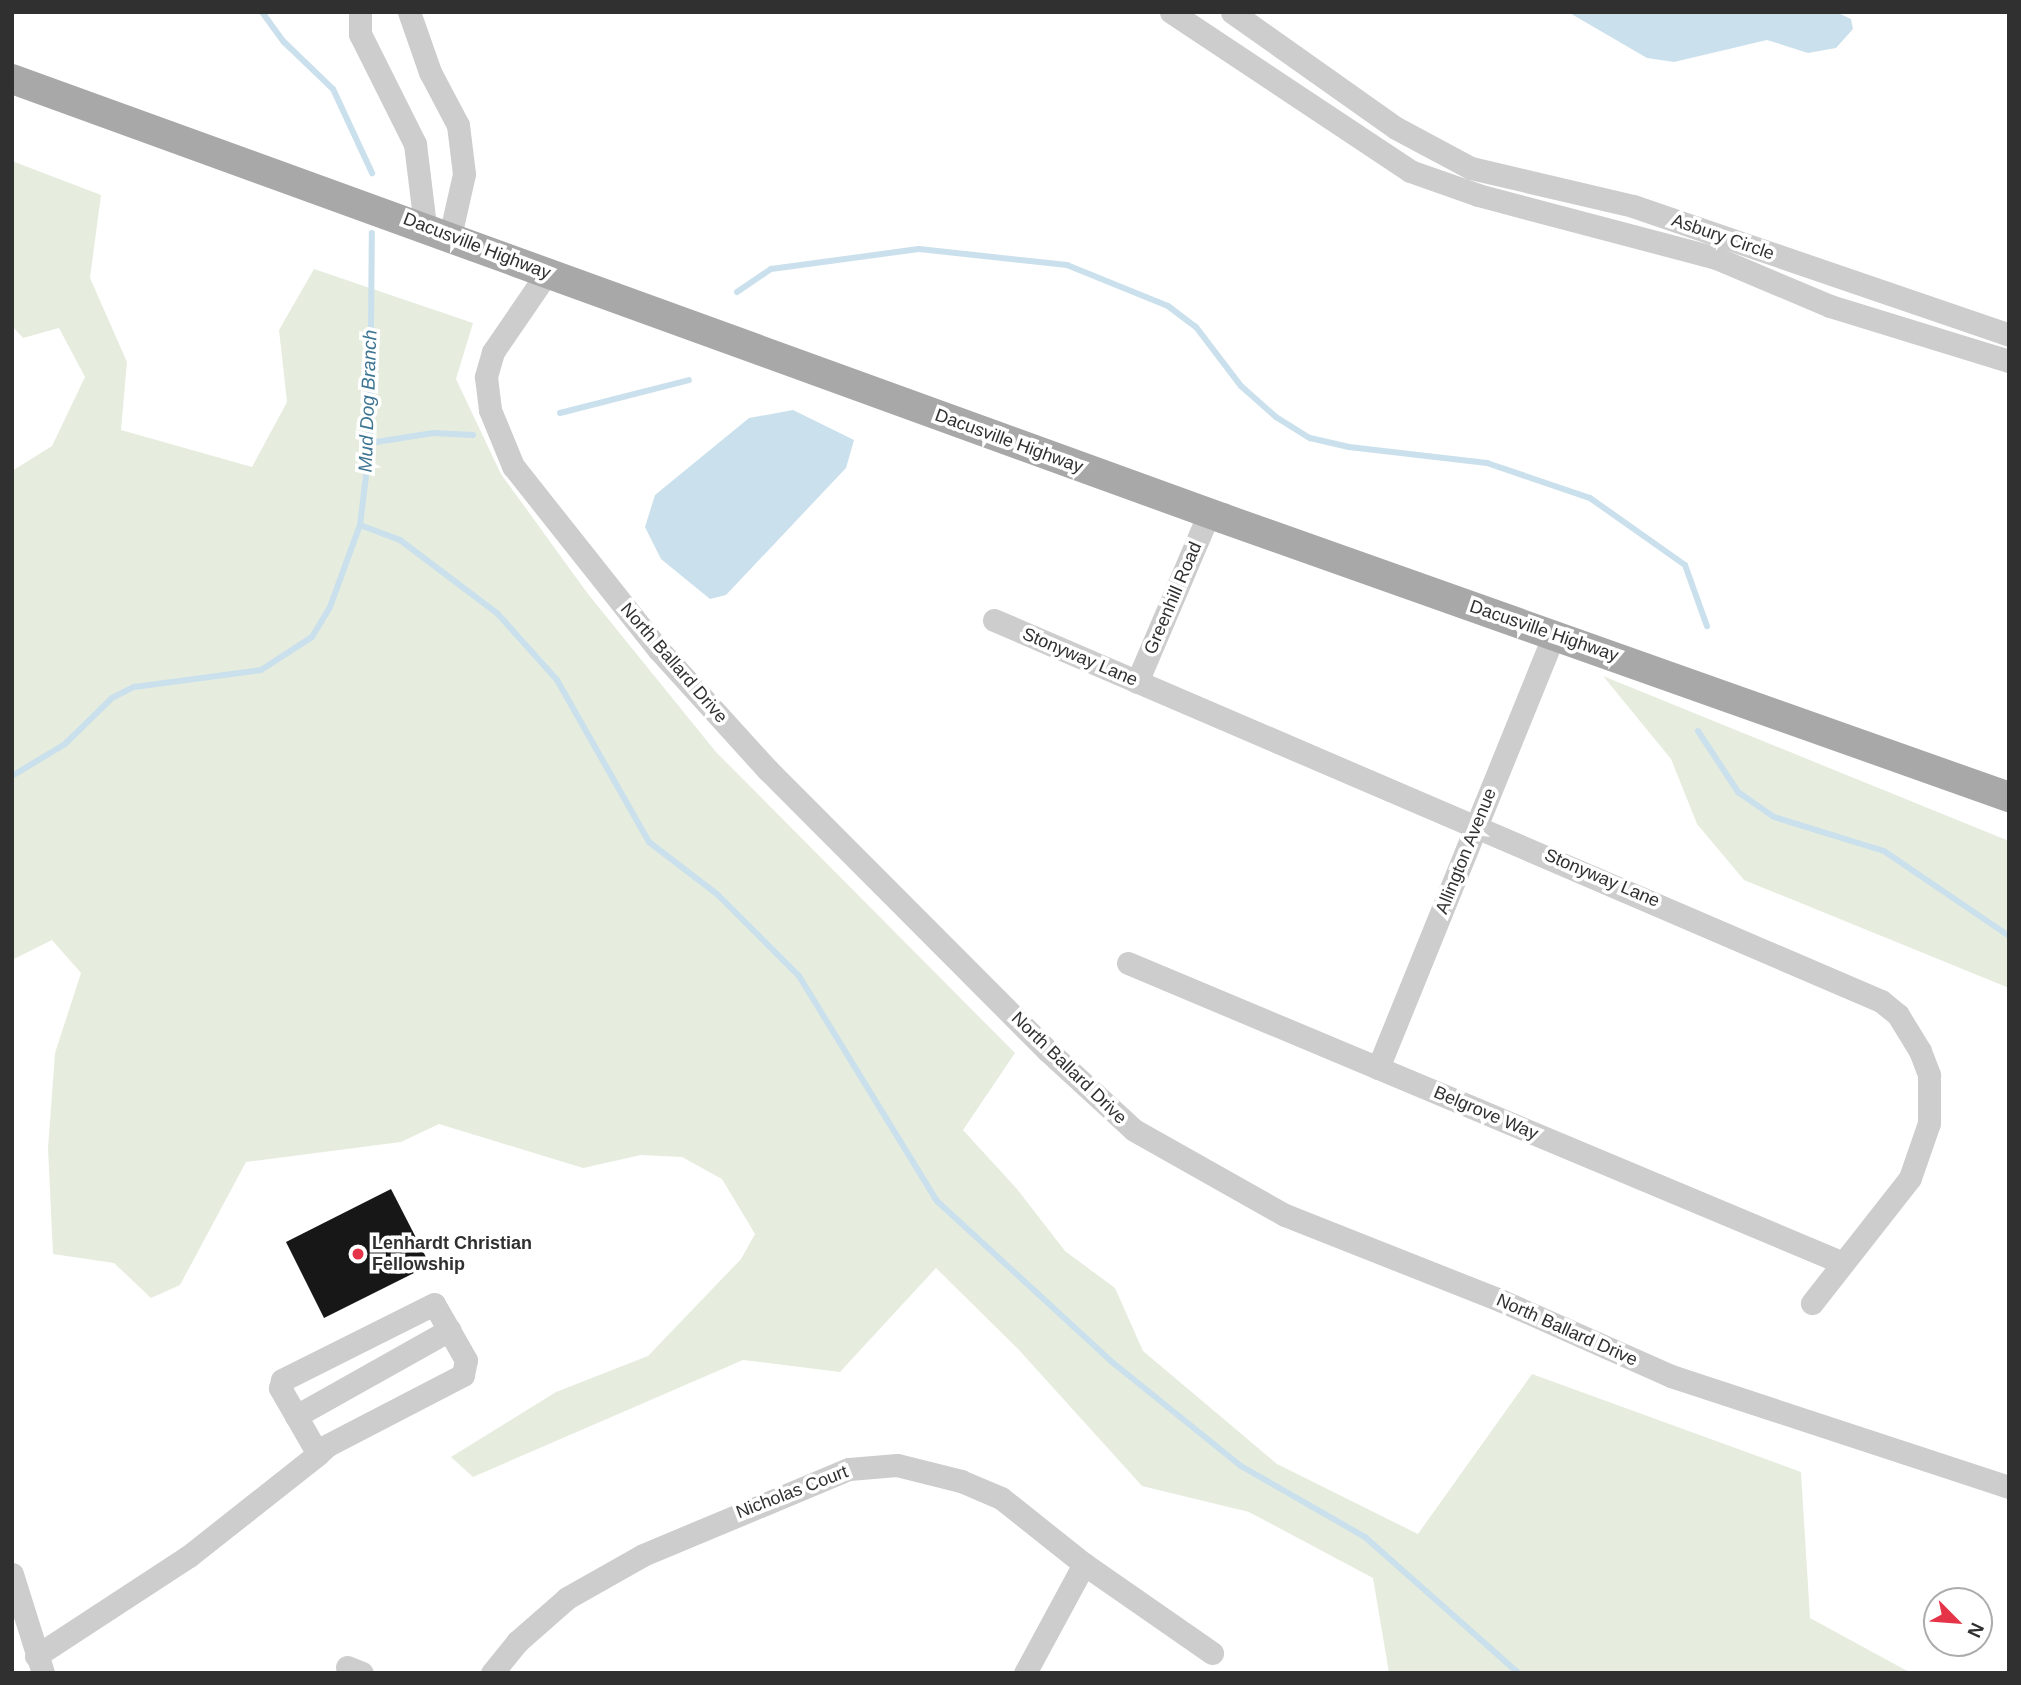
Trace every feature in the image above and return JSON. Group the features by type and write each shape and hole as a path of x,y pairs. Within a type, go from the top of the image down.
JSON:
{"main road":[{"name":"Dacusville Highway","path":"12,79 1209,513 2009,797"}],"street":[{"path":"360,12 360,34 415,144 437,231"},
{"path":"409,12 430,72 458,125 464,174 437,231"},
{"name":"Asbury Circle","path":"1171,12 1274,84 1410,171 1519,206 1716,258 1830,306 1942,344 2001,359 2005,335 1606,199 1471,168 1389,123 1231,12"},
{"path":"1274,84 1296,57"},
{"path":"1372,148 1389,123"},
{"path":"1519,206 1525,180"},
{"path":"1598,227 1606,199"},
{"name":"North Ballard Drive","path":"547,273 493,352 486,377 490,410 513,466 659,650 768,770 1047,1050 1134,1130 1285,1215 1502,1301 1671,1376 2009,1488"},
{"path":"1830,306 1840,278"},
{"path":"1942,344 1952,317"},
{"name":"Greenhill Road","path":"1137,682 1209,513"},
{"name":"Stonyway Lane","path":"993,620 1862,990 1898,1015 1929,1075 1929,1124 1910,1178 1812,1303"},
{"name":"Allington Avenue","path":"1378,1068 1554,635"},
{"name":"Belgrove Way","path":"1128,963 1843,1264"},
{"path":"12,1574 39,1664 189,1556 318,1454 463,1375 466,1360 434,1304 425,1305 282,1380 280,1388 318,1454"},
{"path":"296,1416 449,1330"},
{"name":"Nicholas Court","path":"492,1673 517,1642 568,1598 643,1555 849,1469 897,1465 961,1481 1001,1498 1084,1564 1212,1653"},
{"path":"1025,1673 1084,1564"}],"green space":[{"path":"12,161 101,195 90,278 127,362 121,430 252,467 287,402 279,330 314,269 473,323 456,379 501,474 588,594 716,752 1015,1053 963,1130 1017,1189 1065,1251 1115,1288 1143,1351 1277,1464 1418,1534 1532,1374 1801,1472 1810,1618 1911,1673 1389,1673 1373,1578 1249,1512 1142,1486 1019,1350 936,1268 840,1372 743,1360 473,1477 451,1457 556,1392 648,1356 741,1259 755,1234 722,1179 682,1157 641,1155 583,1168 439,1124 401,1142 246,1162 180,1285 151,1298 114,1263 53,1254 48,1148 55,1053 81,973 52,940 12,960 12,471 52,446 85,377 59,328 23,338 12,326"},
{"path":"1603,676 2009,841 2009,988 1744,880 1697,824 1671,759"}],"water":[{"path":"1568,12 1836,12 1851,19 1853,29 1836,48 1808,53 1767,40 1674,62 1647,58"},
{"path":"793,410 854,440 846,468 726,595 710,599 661,559 645,527 655,495 749,418"}],"building":[{"name":"Lenhardt Christian Fellowship","path":"391,1189 430,1265 324,1318 286,1242"}],"waterway":[{"name":"Mud Dog Branch","path":"262,12 284,42 333,89 372,173"},
{"name":"Mud Dog Branch","path":"12,776 65,744 112,698 134,687 261,670 312,637 330,607 360,525 370,443 372,233"},
{"path":"737,292 771,269 919,249 1067,265 1168,306 1196,327 1241,386 1276,417 1310,438 1349,447 1487,463 1590,498 1685,565 1707,626"},
{"path":"560,413 689,380"},
{"path":"370,443 433,433 473,435"},
{"path":"360,525 400,540 497,613 557,680 649,842 718,895 799,976 937,1201 1112,1362 1241,1466 1365,1537 1518,1673"},
{"path":"1698,731 1738,792 1774,817 1884,851 2009,936"}],"place":[{"name":"Lenhardt Christian Fellowship","path":"358,1254"}]}
